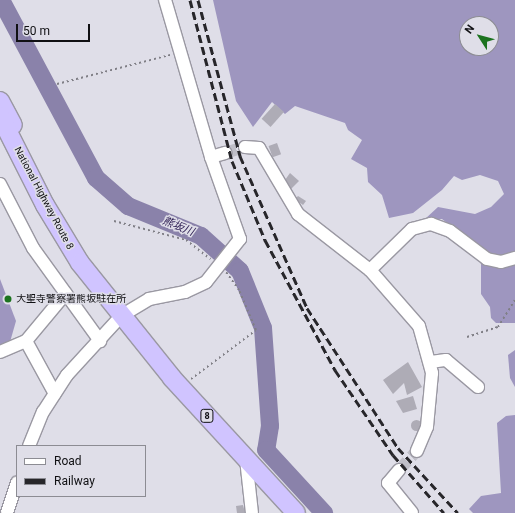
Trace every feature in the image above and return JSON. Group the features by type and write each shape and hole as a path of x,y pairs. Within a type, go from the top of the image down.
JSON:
{"highway":[{"name":"National Highway Route 8","path":"0,101 45,190 116,295 121,316"},
{"name":"National Highway Route 8","path":"0,116 70,249 121,316 246,459 296,513"}],"street":[{"path":"30,445 55,394 121,316 149,299 196,288 237,246 239,234 211,157 165,0"},
{"path":"245,147 259,148 298,214 370,270 419,326 431,362 427,427 417,451"},
{"path":"211,157 224,153"},
{"path":"0,184 33,248 100,341"},
{"path":"370,270 412,229 431,224 450,231 488,259 501,262 515,258"},
{"path":"0,352 26,340 66,293"},
{"path":"26,340 55,394"},
{"path":"431,362 446,360 478,387"},
{"path":"246,459 252,513"},
{"path":"399,470 388,483 412,513"},
{"path":"8,513 16,486"}],"path":[{"path":"57,84 181,52"},
{"path":"467,337 498,327 515,300"}],"shaded area":[{"path":"213,0 515,0 515,323 496,323 491,318 490,307 481,294 481,264 469,240 442,219 425,219 438,207 475,214 491,207 504,194 498,181 480,175 462,180 454,176 442,190 413,213 389,218 382,195 368,182 367,168 351,159 362,140 348,130 345,123 295,106 285,114 272,102 253,127 236,101"},
{"path":"0,279 16,321 10,342 0,346"},
{"path":"515,350 515,387 510,378 508,355"},
{"path":"515,415 515,513 473,513 469,509 481,496 501,493 497,423 506,416"}],"building":[{"path":"275,104 284,112 271,127 262,119"},
{"path":"277,143 281,154 273,157 269,146"},
{"path":"290,173 299,181 291,189 285,180"},
{"path":"298,196 306,201 303,205 295,199"},
{"path":"408,362 422,387 407,395 404,383 393,394 383,380"},
{"path":"413,396 417,409 403,413 396,401"},
{"path":"414,420 418,420 420,421 420,429 414,430 411,427 411,423"},
{"path":"243,505 245,513 237,513 236,506"}],"waterway":[{"name":"熊坂川","path":"1,0 96,178 128,206 201,236 240,271 263,328 270,426 266,450 324,513"}],"tunnel":[{"path":"225,153 245,147"},
{"path":"399,470 417,451"}],"railway":[{"path":"190,0 232,161 265,240 335,370 393,455 444,513"},
{"path":"198,0 240,156 307,308 398,448 458,513"}],"place":[{"name":"大聖寺警察署熊坂駐在所","path":"8,299"}]}
